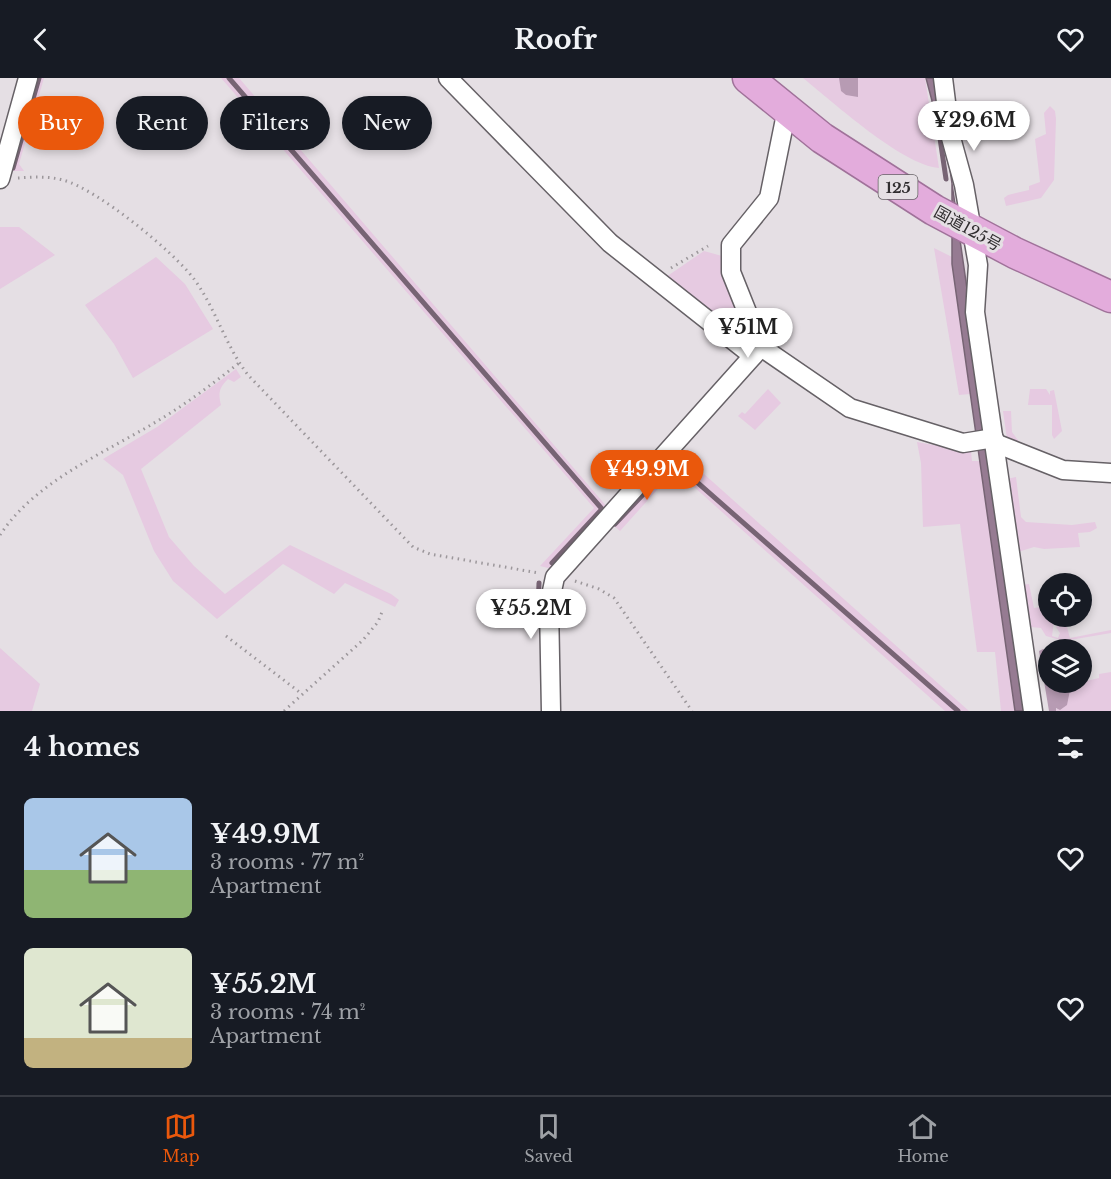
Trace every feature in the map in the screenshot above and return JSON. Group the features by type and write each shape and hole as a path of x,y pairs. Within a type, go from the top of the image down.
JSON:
{"highway":[{"name":"国道125号","path":"748,78 822,138 879,176 972,231 1111,297"}],"street":[{"path":"0,179 28,78"},
{"path":"448,78 610,243 757,352 850,408 963,443 995,441 1063,470 1111,473"},
{"path":"943,78 950,134 978,266 975,312 1033,711"},
{"path":"757,352 731,272 729,252 731,244 769,198 787,109"},
{"path":"550,711 549,605 555,577 757,352"}],"path":[{"path":"0,179 49,178 78,186 159,242 194,279 239,363 413,547 430,555 585,584 614,598 692,711"},
{"path":"667,271 708,246"},
{"path":"0,535 12,517 68,474 165,417 239,363"},
{"path":"284,711 363,640 382,612"},
{"path":"226,636 302,694"}],"shaded area":[{"path":"32,78 44,78 39,96 28,96"},
{"path":"221,78 239,78 254,96 237,96"},
{"path":"803,78 925,78 939,168 906,156 888,145"},
{"path":"839,78 858,78 858,97 846,95 841,91"},
{"path":"926,78 937,78 950,169"},
{"path":"1050,106 1055,111 1056,119 1054,180 1041,198 1006,206 1004,198 1008,195 1029,190 1029,186 1040,182 1035,139 1046,134 1044,113"},
{"path":"18,135 18,150 23,150 19,164 24,171 9,171"},
{"path":"283,150 301,150 608,508 552,569 540,566 594,508"},
{"path":"952,184 1027,711 1015,711 952,264"},
{"path":"0,227 19,227 55,255 0,289"},
{"path":"934,248 952,257 970,394 959,395"},
{"path":"704,251 722,256 750,343 666,277"},
{"path":"156,257 185,284 213,329 133,378 114,344 85,305"},
{"path":"236,369 241,377 234,382 228,379 223,385 220,391 221,405 141,469 169,537 194,566 225,594 290,545 391,594 399,600 395,607 345,583 334,594 283,564 217,619 173,581 154,551 123,475 103,459 157,427"},
{"path":"768,389 781,403 755,430 738,416 742,412 745,414"},
{"path":"1030,389 1046,389 1050,395 1050,391 1054,390 1062,431 1054,439 1052,405 1028,405"},
{"path":"1003,411 1011,411 1012,432 1023,447 1008,446"},
{"path":"917,442 971,452 972,461 980,461 1015,711 1001,711 995,652 977,652 960,524 923,527 921,463"},
{"path":"672,454 685,457 969,711 945,711 675,470 620,531 611,523"},
{"path":"1016,477 1021,517 1026,522 1072,525 1095,522 1097,528 1090,532 1078,533 1080,547 1044,549 1034,547 1018,552 1007,479"},
{"path":"1029,584 1034,608 1038,607 1038,627 1053,627 1052,636 1058,638 1060,633 1056,627 1067,627 1070,638 1111,630 1111,633 1076,639 1057,639 1046,636 1041,628 1031,627 1031,621 1027,621 1022,585"},
{"path":"0,648 40,684 32,711 0,711"},
{"path":"1111,672 1111,711 1055,711 1067,693 1092,693 1092,680 1099,678 1099,674"},
{"path":"1046,693 1069,693 1067,705 1060,710 1056,708 1056,711 1049,711"}],"waterway":[{"path":"13,168 39,78"},
{"path":"229,78 602,509 552,563"},
{"path":"937,118 946,179"},
{"path":"615,524 674,462 958,711"},
{"path":"538,611 539,583"}]}
